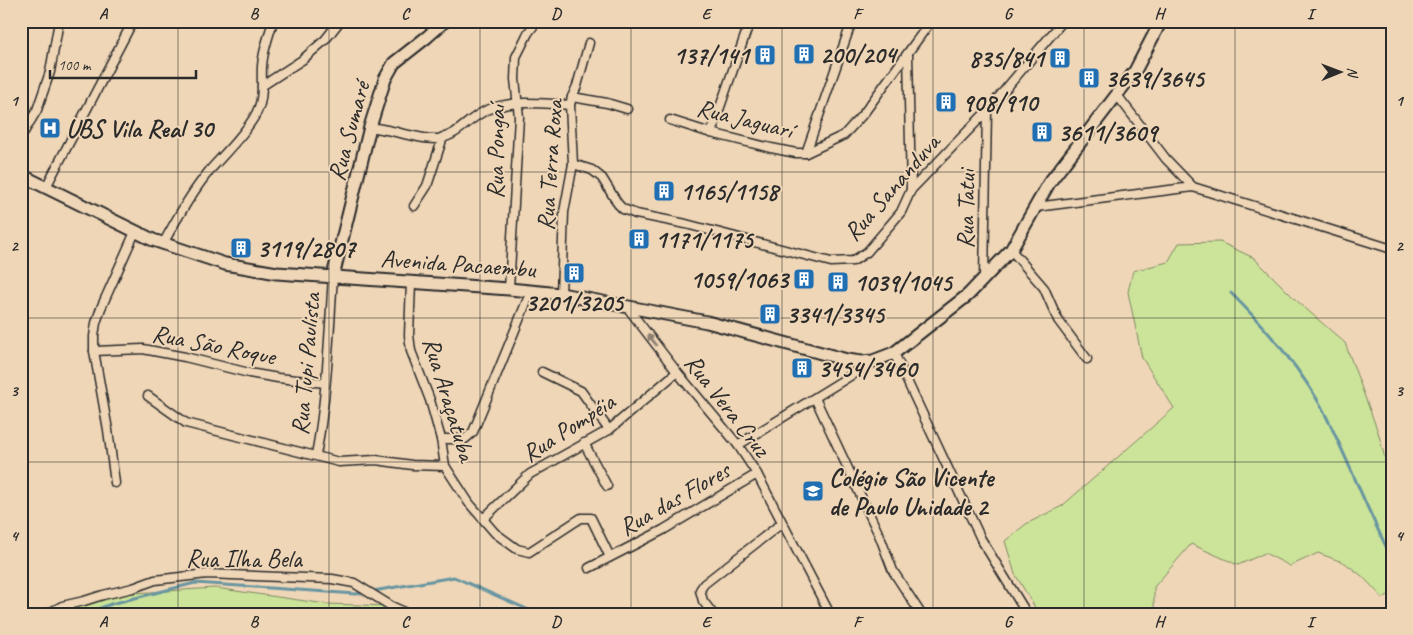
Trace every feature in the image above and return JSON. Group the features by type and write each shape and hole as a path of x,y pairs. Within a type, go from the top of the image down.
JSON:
{"main road":[{"name":"Rua Sumaré","path":"333,276 370,127 385,79 394,63 445,21"},
{"path":"873,361 894,353 968,295 1011,250 1049,183 1135,71 1161,21"},
{"name":"Avenida Pacaembu","path":"21,175 135,232 163,244 225,264 277,273 561,294 707,322 847,360 873,361"}],"street":[{"path":"21,137 37,110 50,72 59,21"},
{"path":"46,187 134,21"},
{"path":"163,244 184,204 254,117 259,108 264,54 274,21"},
{"path":"262,86 302,60 325,40 340,21"},
{"name":"Rua Pongaí","path":"509,289 519,118 514,79 516,57 528,33 537,21"},
{"path":"711,133 750,21"},
{"path":"806,153 852,21"},
{"name":"Rua Jaguarí","path":"670,120 770,148 806,153 844,135 864,113 931,21"},
{"name":"Rua Sananduva","path":"573,164 592,170 602,178 618,204 629,212 686,224 830,262 853,261 867,252 901,212 911,190 987,111 1063,21"},
{"name":"Rua Terra Roxa","path":"561,294 564,212 573,164 571,101 589,42"},
{"path":"908,54 911,190"},
{"path":"1117,95 1166,159 1192,187"},
{"path":"370,127 426,139 436,139 448,136 461,129 477,115 487,110 518,103 571,101 607,103 627,109"},
{"name":"Rua Tatui","path":"984,278 987,111"},
{"path":"414,206 427,186 443,137"},
{"path":"1036,207 1192,187 1392,249"},
{"path":"115,483 94,351 96,323 135,232"},
{"path":"1011,250 1044,288 1058,320 1087,359"},
{"name":"Rua Tupi Paulista","path":"316,455 325,383 333,276"},
{"name":"Rua Araçatuba","path":"411,283 409,335 411,351 430,400 441,439 445,466 469,503 507,543 517,549 529,552 581,518 591,518 610,557"},
{"path":"441,439 465,439 473,432 531,291"},
{"name":"Rua Vera Cruz","path":"627,307 677,372 738,444 757,474 830,614"},
{"name":"Rua São Roque","path":"94,351 143,349 250,373 325,383"},
{"path":"894,353 981,539 1027,614"},
{"path":"738,444 873,361"},
{"path":"542,372 581,391 609,430"},
{"name":"Rua Pompéia","path":"483,519 530,474 609,430 677,372"},
{"path":"148,396 186,424 338,462 376,460 412,465 445,466"},
{"path":"815,398 880,537 892,571 920,614"},
{"path":"584,443 607,486"},
{"name":"Rua das Flores","path":"589,568 663,530 757,474"},
{"path":"713,614 703,601 700,590 704,584 782,523"},
{"name":"Rua Ilha Bela","path":"47,614 62,606 133,588 155,580 207,574 332,579 354,582 391,606 409,614"}],"green space":[{"path":"1220,242 1254,258 1297,301 1345,343 1378,432 1392,485 1392,593 1383,598 1362,576 1345,563 1318,553 1290,566 1265,553 1238,565 1191,544 1154,587 1154,614 1039,614 1015,574 1005,541 1026,524 1062,506 1174,408 1142,358 1128,292 1133,271 1168,262 1179,243"},
{"path":"215,588 326,604 391,606 409,614 51,614 103,595"}],"waterway":[{"path":"1231,293 1280,346 1312,390 1392,558"},
{"path":"85,614 111,604 195,583 356,594 454,577 538,614"}],"place":[{"name":"200/204","path":"804,54"},
{"name":"137/141","path":"765,55"},
{"name":"835/841","path":"1060,58"},
{"name":"3639/3645","path":"1089,78"},
{"name":"908/910","path":"946,102"},
{"name":"UBS Vila Real 30","path":"50,128"},
{"name":"3611/3609","path":"1042,132"},
{"name":"1165/1158","path":"664,191"},
{"name":"1171/1175","path":"639,239"},
{"name":"3119/2807","path":"241,248"},
{"name":"3201/3205","path":"574,273"},
{"name":"1059/1063","path":"804,279"},
{"name":"1039/1045","path":"838,282"},
{"name":"3341/3345","path":"770,314"},
{"name":"3454/3460","path":"802,368"},
{"name":"Colégio São Vicente de Paulo Unidade 2","path":"813,491"}]}
